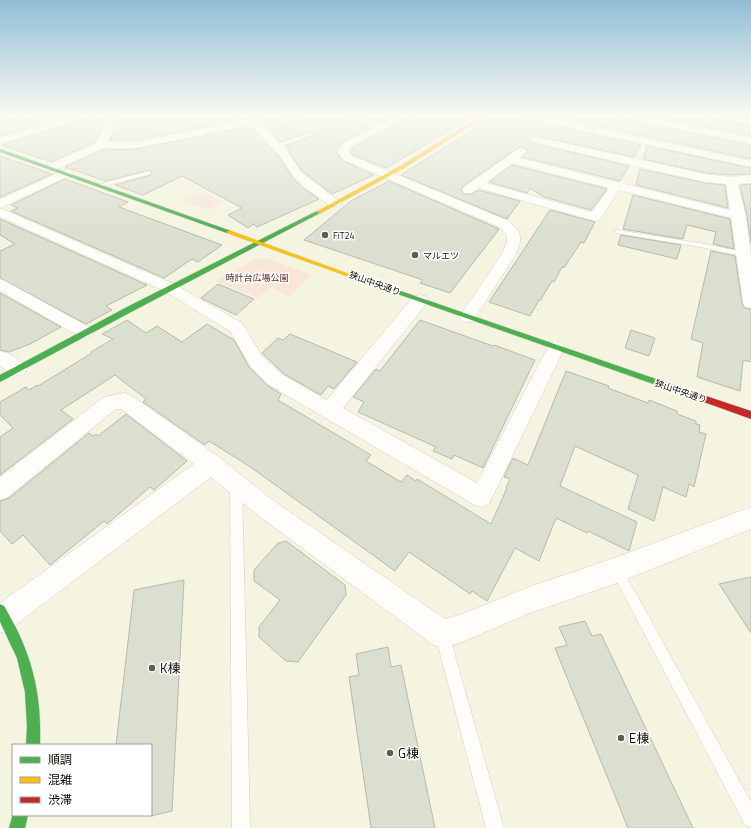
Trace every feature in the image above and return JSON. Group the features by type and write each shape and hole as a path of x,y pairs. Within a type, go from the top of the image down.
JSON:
{"street":[{"name":"狭山中央通り","path":"10,154 467,317 751,416"},
{"path":"51,168 83,154"},
{"path":"284,154 298,174 308,184 335,203"},
{"path":"344,154 348,158 504,224 513,233 514,242 509,254 467,317"},
{"path":"0,379 84,332 335,203 425,154"},
{"path":"450,201 520,154"},
{"path":"597,154 705,178 731,181 751,179"},
{"path":"707,154 751,164"},
{"path":"512,160 739,216"},
{"path":"0,204 66,173"},
{"path":"731,181 747,255 751,303"},
{"path":"476,184 595,216 616,186"},
{"path":"0,212 170,288 236,327 256,361 276,380 481,497 556,347"},
{"path":"0,284 84,332"},
{"path":"330,410 420,300"},
{"path":"0,357 18,369"},
{"path":"0,490 112,402 125,401 211,464 263,506 442,634 462,628 529,600 617,570 751,518"},
{"path":"33,744 36,726 24,660 16,637 1,615 211,464"},
{"path":"17,828 20,816"}],"lane":[{"path":"100,185 149,173"},
{"path":"616,232 700,245 747,255"},
{"path":"236,484 241,828"},
{"path":"617,570 751,819"},
{"path":"442,634 495,828"}],"green space":[{"path":"204,192 224,202 208,210 181,201"},
{"name":"時計台広場公園","path":"257,258 269,259 312,275 289,296 271,288 258,298 216,281"}],"building":[{"path":"27,154 69,154 51,162"},
{"path":"94,154 276,154 292,177 303,188 319,199 257,227 253,224 248,228 228,215 242,208 182,176 143,195 115,185 151,175 152,172 150,170 105,181 65,167"},
{"path":"290,154 337,154 343,161 374,175 332,194 302,171"},
{"path":"352,154 410,154 386,168"},
{"path":"435,154 510,154 463,186 461,189 464,194 472,194 478,190 520,201 507,219 401,175"},
{"path":"525,154 577,154 629,166 620,181 522,157"},
{"path":"618,154 636,154 634,157"},
{"path":"645,154 683,154 751,168 751,174 731,175 705,173 643,159"},
{"path":"726,154 751,154 751,159"},
{"path":"0,156 52,174 0,197"},
{"path":"512,165 607,189 591,210 544,197 530,188 527,193 489,182"},
{"path":"640,169 705,183 725,185 728,208 636,185"},
{"path":"65,179 128,202 119,207 222,245 198,262 192,259 164,278 11,211 18,208 11,205"},
{"name":"マルエツ","path":"389,181 499,229 450,293 420,283 423,280 304,240 351,201"},
{"path":"751,184 751,243 740,185"},
{"path":"633,195 730,219 734,249 713,244 716,232 687,225 683,239 623,229"},
{"path":"550,210 595,222 584,243 581,242 564,268 562,267 554,282 552,281 530,316 489,302"},
{"path":"0,219 147,285 106,306 112,310 86,324 0,278 0,251 15,244 0,235"},
{"path":"621,235 681,245 677,259 618,245"},
{"path":"711,251 735,256 742,303 745,308 751,309 751,362 743,360 740,391 697,377 703,343 691,339"},
{"path":"218,284 254,299 236,315 201,298"},
{"path":"0,293 61,327 30,344 9,352 0,350"},
{"path":"127,320 146,333 157,326 182,342 207,324 234,340 249,367 268,386 281,394 278,400 371,455 366,461 401,482 407,475 416,481 417,479 491,524 510,479 504,477 513,458 528,465 566,371 609,386 608,388 648,403 649,400 677,411 677,414 696,421 696,424 700,425 699,432 706,434 694,487 689,484 686,497 663,487 654,521 628,509 638,475 575,446 560,486 637,522 629,551 588,531 587,533 556,518 539,561 515,548 487,601 472,591 470,594 409,552 395,571 249,466 209,441 205,445 143,402 146,399 115,375 61,410 73,419 0,475 0,437 13,428 0,415 0,402 26,387 29,390 37,385 38,386 92,353 91,352 113,339 102,334"},
{"path":"420,320 535,360 483,468 454,455 452,459 433,451 436,447 358,412 364,402 353,397 376,369 380,371"},
{"path":"631,330 655,338 649,356 625,348"},
{"path":"290,334 357,362 334,389 328,386 321,395 284,374 262,353 278,338 283,340"},
{"path":"126,414 187,461 154,490 150,487 107,524 104,521 50,565 23,535 12,544 0,531 0,501 9,498 89,433 93,436 96,434 98,436"},
{"path":"286,541 345,585 346,595 298,662 286,661 259,637 259,627 280,600 254,581 254,570 278,543"},
{"path":"751,577 751,633 719,584"},
{"name":"K棟","path":"184,580 172,811 152,816 152,744 116,744 134,590"},
{"name":"E棟","path":"585,621 592,636 601,634 693,828 628,828 555,648 567,645 559,627"},
{"name":"G棟","path":"388,647 391,667 401,665 435,828 371,828 349,677 359,675 356,654"}],"traffic: fast":[{"path":"10,154 229,232"},
{"path":"0,379 130,309 319,212"},
{"path":"357,278 679,390"},
{"path":"0,610 17,642 28,674 33,709 33,744"},
{"path":"17,828 20,816"}],"traffic: slow":[{"path":"319,212 404,166 424,154"},
{"path":"229,232 357,278"}],"traffic: jam":[{"path":"679,390 751,415"}],"place":[{"name":"FiT24","path":"325,235"},
{"name":"マルエツ","path":"415,255"},
{"name":"K棟","path":"152,668"},
{"name":"E棟","path":"621,738"},
{"name":"G棟","path":"390,753"}]}
